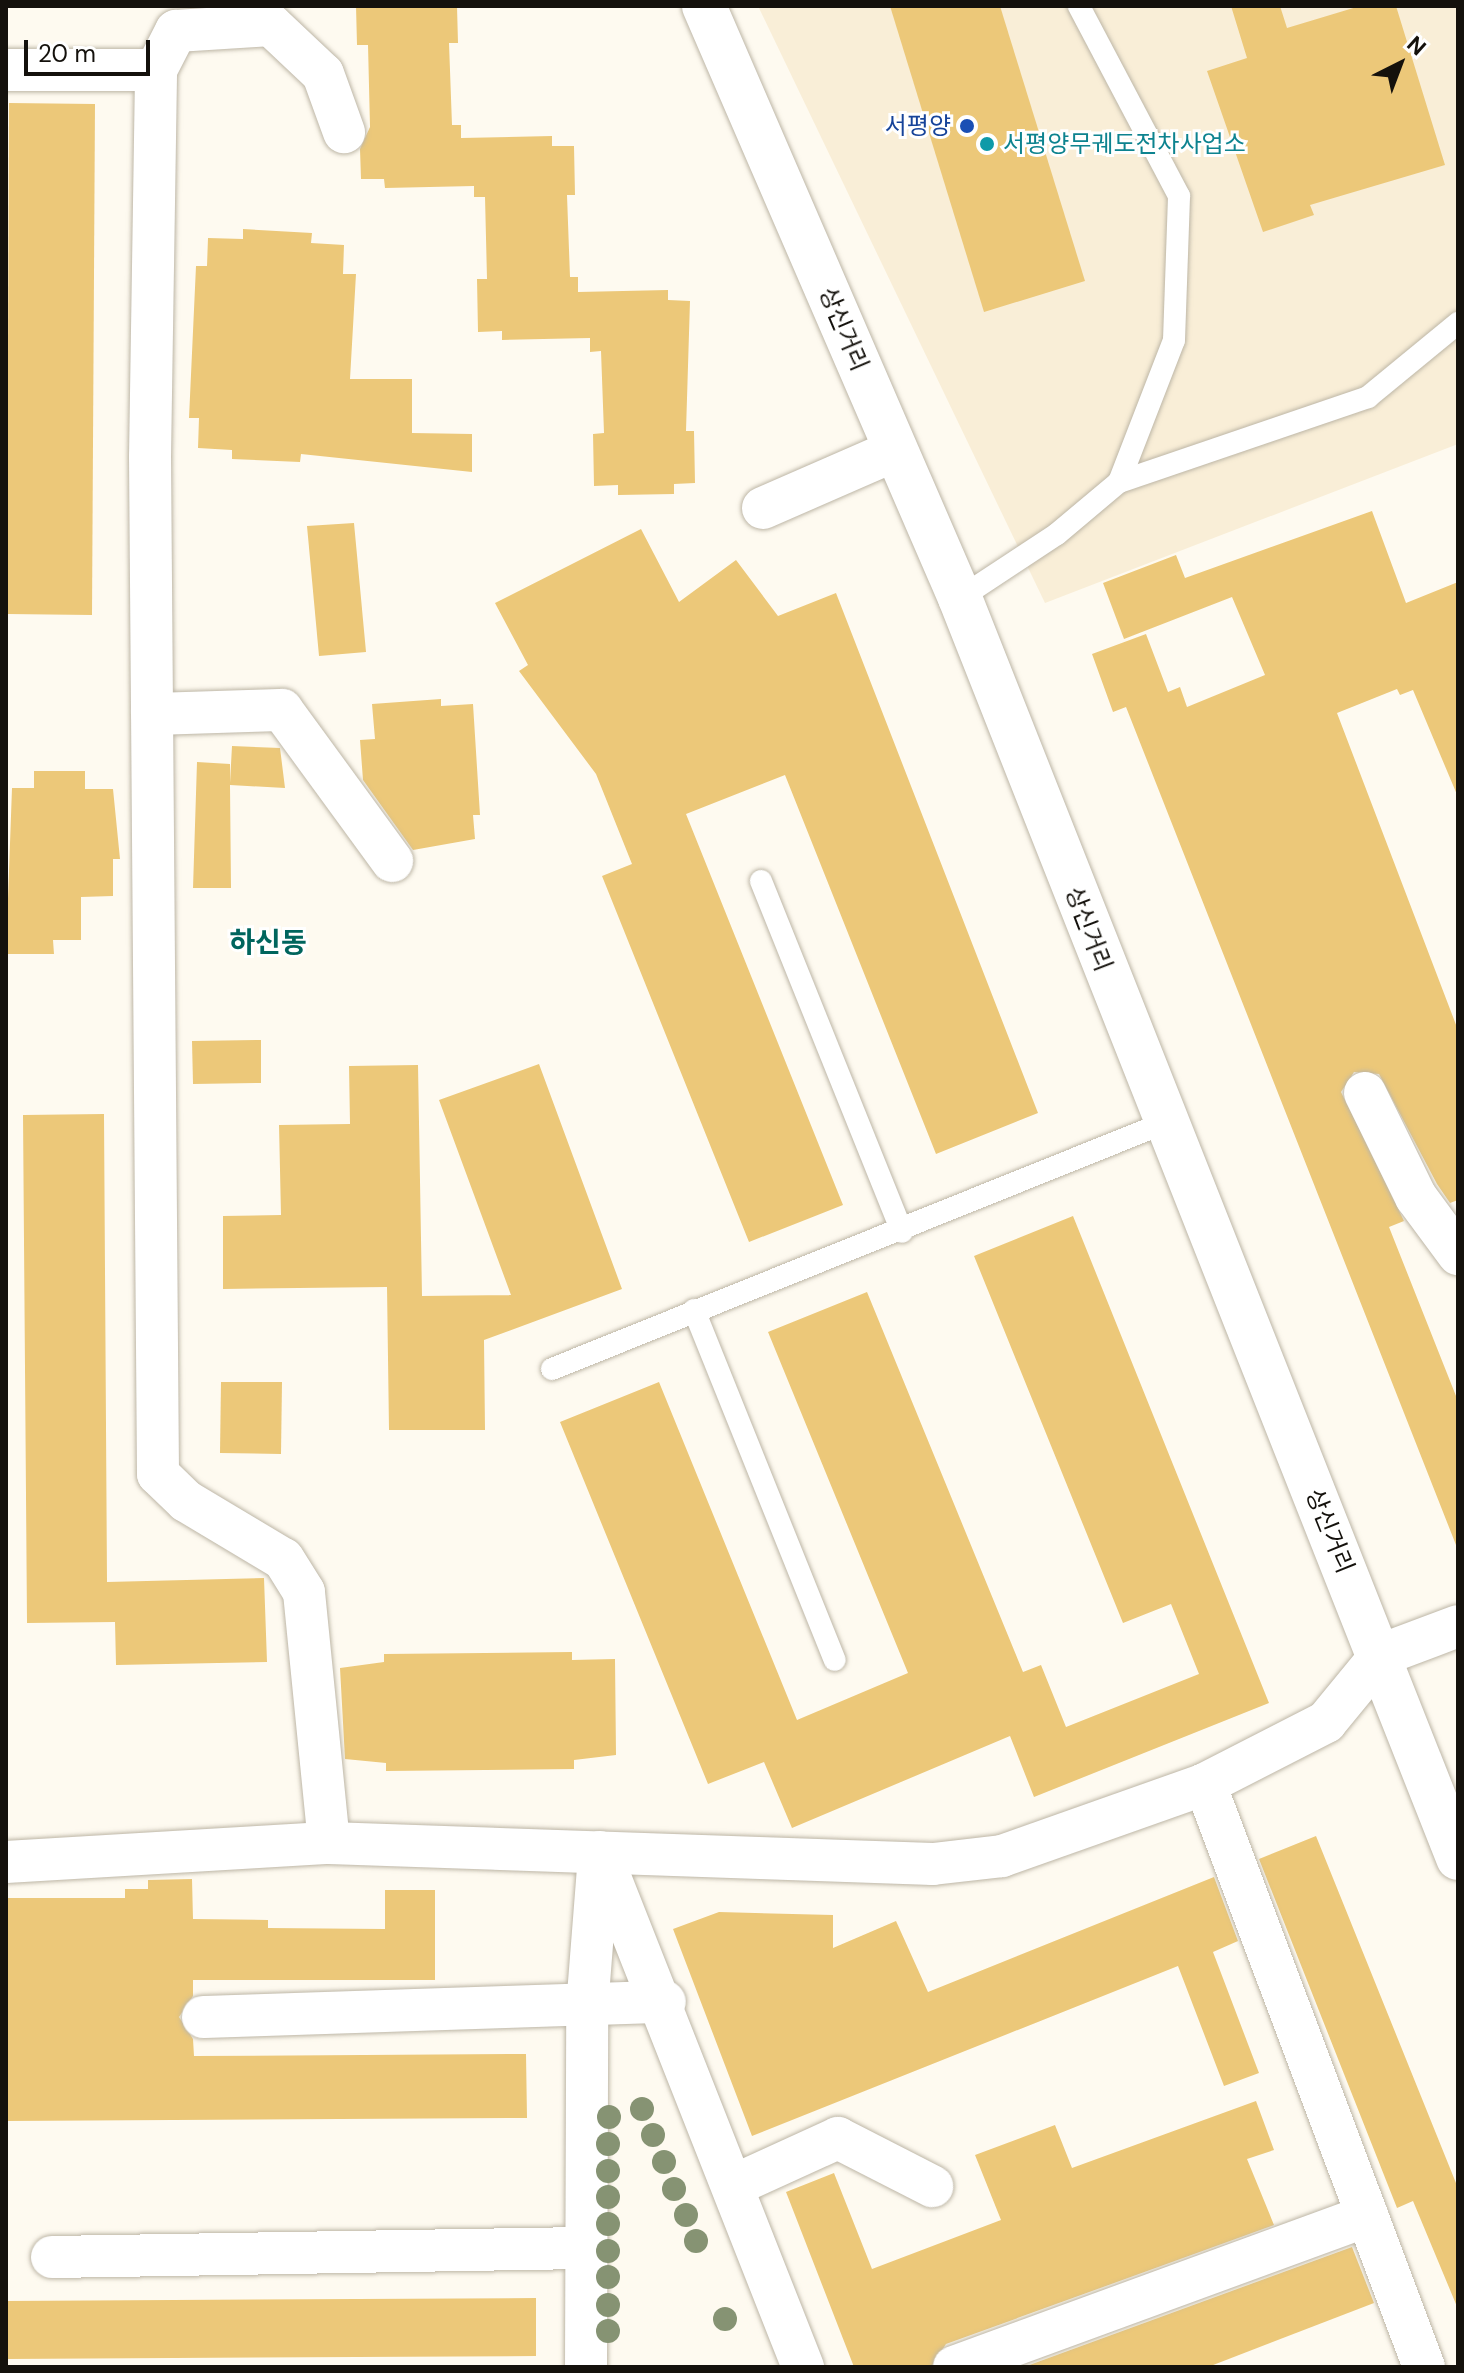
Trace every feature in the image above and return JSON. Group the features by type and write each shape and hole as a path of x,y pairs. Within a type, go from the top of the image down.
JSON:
{"main road":[{"name":"상신거리","path":"704,6 960,598 1164,1123 1381,1655 1458,1858"}],"street":[{"path":"329,1843 304,1592 283,1559 186,1501 158,1474 152,714 156,70 176,31 271,25 323,74 344,132"},
{"path":"6,70 156,70"},
{"path":"763,508 896,450"},
{"path":"152,714 282,710 392,861"},
{"path":"1365,1093 1416,1197 1458,1254"},
{"path":"6,1862 329,1843 933,1864 988,1858 1205,1784 1326,1722 1381,1655 1458,1626"},
{"path":"1205,1784 1424,2367"},
{"path":"600,1852 665,2002 737,2184 803,2367"},
{"path":"586,2367 587,2008 600,1852"},
{"path":"203,2017 587,2008 665,2002"},
{"path":"737,2184 838,2138 932,2186"},
{"path":"954,2367 1367,2216"},
{"path":"52,2257 585,2248"}],"lane":[{"path":"1079,6 1179,196 1174,340 1119,482"},
{"path":"960,598 1057,534 1119,482 1368,397 1458,323"},
{"path":"761,881 902,1232"},
{"path":"552,1369 694,1310 902,1232 1164,1123"},
{"path":"694,1310 835,1660"}],"shaded area":[{"path":"758,6 1458,6 1458,444 1045,603"}],"building":[{"path":"356,6 457,6 458,43 449,43 452,125 461,125 461,138 552,136 552,146 574,146 575,195 567,195 570,277 578,277 578,292 668,290 668,300 690,301 686,431 694,431 695,483 674,484 674,494 618,495 618,485 594,486 593,434 604,433 601,351 590,352 590,338 502,340 502,331 478,332 477,279 487,279 485,197 474,197 474,186 385,188 384,179 361,179 360,149 370,127 368,45 357,45"},
{"name":"서평양무궤도전차사업소","path":"890,6 1000,6 1085,281 984,312"},
{"path":"1231,6 1280,6 1287,28 1360,6 1396,6 1445,165 1310,205 1314,215 1263,232 1207,71 1247,58"},
{"path":"9,103 95,104 92,615 7,614"},
{"path":"243,229 312,233 311,243 344,245 343,274 356,274 350,379 412,379 412,433 472,434 472,472 301,454 300,462 232,459 232,450 198,448 199,418 189,418 196,266 207,266 208,238 243,239"},
{"path":"1372,511 1406,603 1458,582 1458,797 1413,690 1400,695 1397,689 1337,713 1458,1030 1458,1200 1450,1203 1437,1184 1379,1074 1354,1072 1341,1092 1404,1221 1389,1227 1458,1401 1456,1545 1126,707 1113,712 1092,654 1146,634 1168,692 1180,687 1187,707 1265,675 1232,597 1124,639 1103,583 1176,555 1185,578"},
{"path":"354,523 366,652 319,656 307,526"},
{"path":"641,529 679,602 736,560 778,616 836,593 1038,1113 936,1154 785,775 686,814 843,1205 749,1242 602,876 632,864 596,774 519,671 528,665 495,603"},
{"path":"441,699 441,706 473,704 480,815 473,815 475,839 413,850 363,780 360,740 375,739 372,704"},
{"path":"232,746 280,748 285,788 230,785 231,888 193,888 197,762 230,764 230,783"},
{"path":"34,771 85,771 85,789 113,789 120,859 113,859 113,896 81,897 81,940 53,940 54,954 6,954 12,788 34,788"},
{"path":"261,1040 261,1083 193,1084 192,1041"},
{"path":"539,1064 622,1289 484,1340 485,1430 389,1430 387,1287 223,1289 223,1216 281,1215 279,1125 350,1124 349,1066 418,1065 422,1296 511,1295 439,1100"},
{"path":"104,1114 107,1582 264,1578 267,1662 116,1665 115,1622 27,1623 23,1115"},
{"path":"1073,1216 1269,1703 1034,1797 1010,1736 792,1828 764,1762 708,1784 560,1422 659,1382 797,1720 908,1673 768,1332 867,1292 1023,1672 1041,1665 1066,1727 1199,1674 1171,1604 1123,1623 974,1256"},
{"path":"221,1382 282,1382 281,1454 220,1453"},
{"path":"572,1652 572,1660 615,1659 616,1755 574,1760 574,1769 386,1771 386,1763 345,1759 340,1668 384,1662 384,1654"},
{"path":"1316,1836 1458,2188 1458,2309 1413,2201 1397,2208 1259,1859"},
{"path":"1214,1877 1238,1941 1213,1952 1259,2073 1224,2086 1178,1966 752,2136 673,1929 719,1912 833,1915 833,1948 896,1921 928,1992"},
{"path":"192,1879 193,1919 268,1920 268,1928 385,1929 385,1890 435,1890 435,1980 193,1980 193,1996 179,2017 193,2039 194,2056 526,2054 527,2118 6,2121 6,1898 125,1898 125,1889 148,1889 148,1880"},
{"path":"1256,2101 1274,2150 1247,2159 1274,2225 946,2344 931,2367 854,2367 786,2192 834,2173 872,2269 1001,2220 975,2155 1055,2125 1072,2168"},
{"path":"1352,2247 1374,2303 1208,2367 1024,2367"},
{"path":"536,2298 536,2356 6,2359 6,2301"}],"place":[{"name":"서평양","path":"967,126"},
{"name":"서평양무궤도전차사업소","path":"987,144"}],"district":[{"name":"하신동","path":"268,943"}]}
